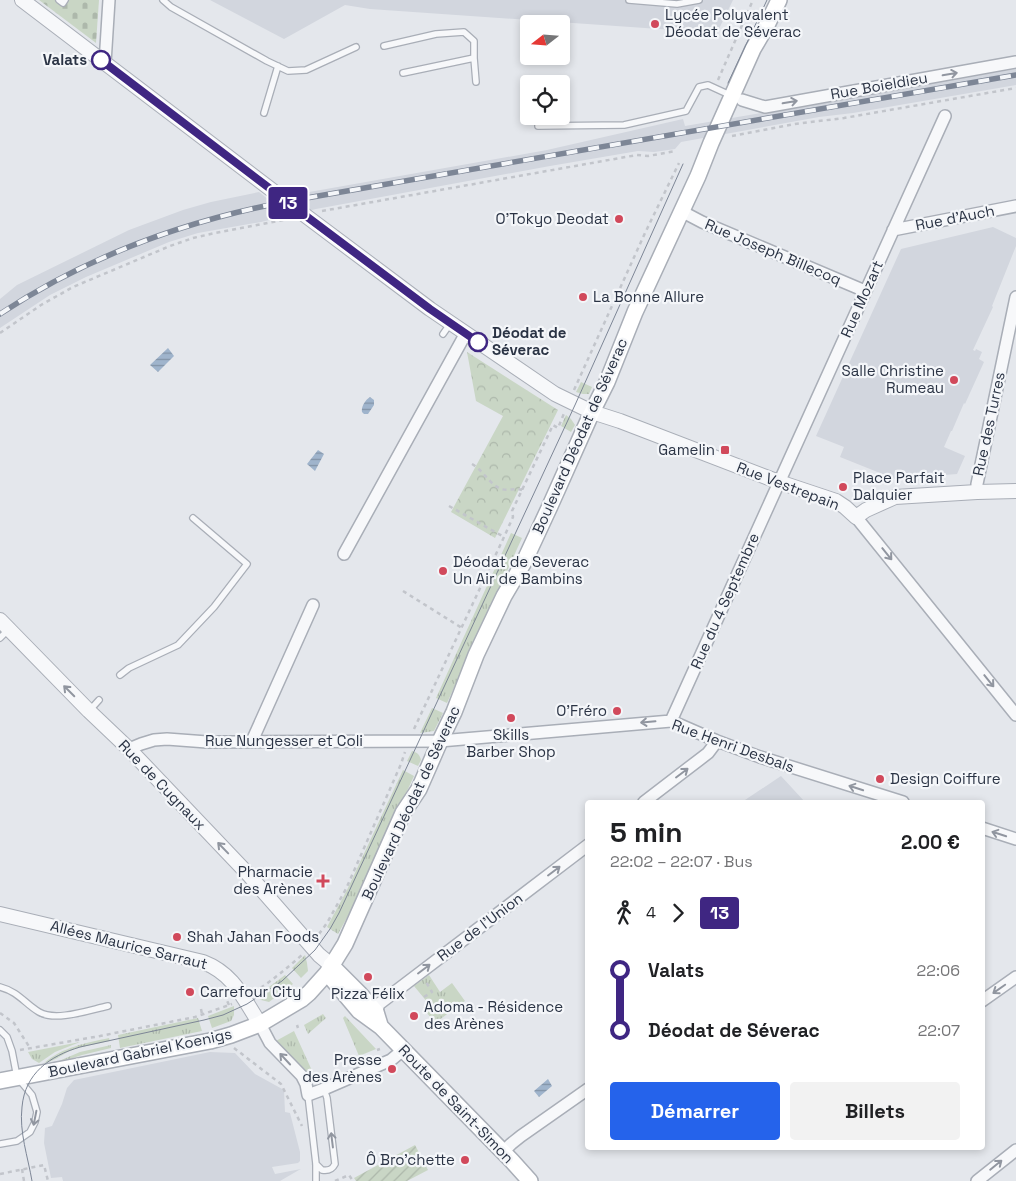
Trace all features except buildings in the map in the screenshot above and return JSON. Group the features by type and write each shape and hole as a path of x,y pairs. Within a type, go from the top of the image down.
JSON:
{"main road":[{"name":"Boulevard Déodat de Séverac","path":"302,999 329,969 349,936 403,813 419,789 454,712 476,655 504,596 524,562 607,382 627,331 698,176 711,143 737,98 753,49 779,0"},
{"path":"329,969 372,1007"},
{"name":"Route de Saint-Simon","path":"329,969 359,1010 381,1027 530,1181"},
{"name":"Boulevard Gabriel Koenigs","path":"0,1081 210,1041 260,1024 302,999"},
{"name":"Route de Saint-Simon","path":"372,1007 381,1027"}],"street":[{"name":"Rue Vestrepain","path":"22,0 308,218 447,329 466,333 569,402 779,482 836,501 845,507 856,517 1016,715"},
{"path":"105,63 109,0"},
{"name":"Rue Boieldieu","path":"737,98 765,107 1016,62"},
{"name":"Rue Mozart","path":"779,482 945,116"},
{"name":"Rue d'Auch","path":"893,230 1016,206"},
{"name":"Rue Joseph Billecoq","path":"681,211 702,222 865,291"},
{"name":"Rue des Turres","path":"977,492 976,484 1010,349 1016,298"},
{"path":"344,554 466,333"},
{"name":"Rue du 4 Septembre","path":"671,721 779,482"},
{"path":"856,517 866,510 895,497 1016,491"},
{"path":"252,741 312,605"},
{"name":"Rue de Cugnaux","path":"3,629 129,749 248,874 315,950 329,969"},
{"name":"Rue Henri Desbals","path":"440,741 671,721 760,757 896,800"},
{"name":"Rue Nungesser et Coli","path":"129,749 154,740 167,739 207,742 440,741"},
{"path":"647,800 708,754 717,741"},
{"path":"985,829 1016,840"},
{"name":"Rue de l'Union","path":"372,1007 379,1004 585,847"},
{"name":"Allées Maurice Sarraut","path":"0,914 204,962 214,966 232,982 260,1024"},
{"path":"985,999 1016,977"},
{"path":"260,1024 270,1043 302,1076 308,1094 391,1060 403,1050"},
{"path":"503,1152 518,1138 585,1091"},
{"path":"977,1181 1016,1150"}],"lane":[{"path":"59,0 63,3 65,0"},
{"path":"163,0 171,7 288,71 306,70 356,47"},
{"path":"629,0 677,4 699,0"},
{"path":"384,46 436,34 464,32 474,41 476,82"},
{"path":"403,73 474,58"},
{"path":"264,113 278,66"},
{"path":"538,126 624,125 651,120 686,111 699,87 706,85 737,98"},
{"path":"120,675 129,668 178,645 214,607 247,564 193,518"},
{"path":"89,711 99,700"},
{"path":"0,987 17,994 39,1012 49,1016 60,1016 108,1006"},
{"path":"0,1030 7,1037 17,1077 32,1094 36,1108 36,1119 26,1135 17,1141 0,1144"},
{"path":"316,1164 322,1170 327,1171 333,1168 335,1164 327,1098 324,1089"},
{"path":"308,1094 316,1164 316,1181"}],"path":[{"path":"718,80 753,0"},
{"path":"732,136 1016,88"},
{"path":"0,332 41,305 73,288 170,246 215,233 292,218 301,220 323,211 637,155 648,156 676,152"},
{"path":"256,991 315,950 327,923 346,889 401,764 409,741 513,517 512,511 553,426 558,428 645,233 680,163"},
{"path":"472,464 500,488 522,490"},
{"path":"449,506 504,537"},
{"path":"403,590 462,628"},
{"path":"423,979 432,992 424,997"},
{"path":"12,1051 100,1036 202,1014 229,1006"},
{"path":"200,1009 202,1014"},
{"path":"0,1013 14,1023 30,1048"},
{"path":"234,1048 282,1084 304,1131"},
{"path":"0,1174 44,1165 48,1181"},
{"path":"22,1169 24,1181"},
{"path":"335,1181 349,1175 352,1181"}],"shaded area":[{"name":"Lycée Polyvalent Déodat de Séverac","path":"210,0 733,0 717,33 570,23 570,15 520,15 520,19 370,9 345,5 284,39"},
{"path":"1016,69 1016,85 853,113 819,117 681,142 675,149 654,152 638,151 550,166 316,209 261,222 198,233 169,242 86,277 50,295 0,328 0,299 17,285 129,230 211,202 259,192 269,200 547,150 683,119 685,126"},
{"path":"993,227 1016,238 1016,246 993,307 973,350 975,351 976,349 982,352 979,359 984,362 944,447 965,456 957,474 895,479 840,457 844,447 816,436 901,249"},
{"path":"781,776 803,800 745,800"},
{"path":"210,1052 235,1053 255,1074 284,1090 285,1112 290,1113 300,1152 300,1161 298,1163 272,1167 275,1174 301,1169 280,1181 63,1181 62,1177 51,1178 44,1143 45,1128 52,1126 67,1088 74,1080"}],"green space":[{"path":"39,0 99,0 96,43"},
{"path":"467,352 558,410 495,538 451,512 503,416 476,401"},
{"path":"581,382 592,387 589,394 576,392"},
{"path":"566,415 575,425 571,432 561,426"},
{"path":"511,533 522,538 447,703 436,698"},
{"path":"432,708 443,713 434,731 420,733"},
{"path":"412,751 421,758 418,766 407,761"},
{"path":"403,770 414,776 355,903 338,934 327,927 347,890"},
{"path":"305,955 308,971 301,978 292,968"},
{"path":"285,975 293,984 269,1002 261,1000 254,995 269,987"},
{"path":"429,975 440,992 452,983 465,1001 435,1023 423,1008 428,1003 414,986"},
{"path":"234,1006 234,1015 231,1021 212,1028 208,1016"},
{"path":"323,1014 326,1018 308,1034 304,1025"},
{"path":"345,1016 376,1049 359,1056 343,1018"},
{"path":"198,1018 202,1031 120,1048 118,1035"},
{"path":"294,1031 314,1075 308,1078 274,1042"},
{"path":"109,1038 110,1041 75,1049 44,1063 67,1049"},
{"path":"80,1042 55,1052 39,1063 32,1059 28,1052"},
{"path":"111,1045 111,1048 59,1061 80,1052"},
{"path":"415,1145 428,1170 407,1181 356,1181 354,1178"}],"water":[{"path":"168,348 174,356 158,372 150,365"},
{"path":"370,397 374,400 374,405 368,414 364,414 362,412 363,406"},
{"path":"318,450 324,454 315,471 307,464"},
{"path":"548,1079 552,1086 539,1097 534,1091"}],"tram line":[{"path":"728,83 767,0"},
{"path":"32,1181 23,1135 22,1107 28,1085 34,1075 49,1061 80,1047 204,1020 223,1015 247,1004 282,981 315,950 330,929 575,405 683,164"}],"railway":[{"path":"0,314 34,293 105,257 179,229 256,208 1016,75"}],"bus line":[{"name":"13","path":"101,60 430,309 478,342"}],"place":[{"name":"Lycée Polyvalent Déodat de Séverac","path":"655,24"},
{"name":"Valats","path":"101,60"},
{"name":"O'Tokyo Deodat","path":"619,219"},
{"name":"La Bonne Allure","path":"583,297"},
{"name":"Déodat de Séverac","path":"478,342"},
{"name":"Salle Christine Rumeau","path":"954,380"},
{"name":"Gamelin","path":"725,450"},
{"name":"Place Parfait Dalquier","path":"843,487"},
{"name":"Déodat de Severac Un Air de Bambins","path":"443,571"},
{"name":"O'Fréro","path":"617,711"},
{"name":"Skills Barber Shop","path":"511,718"},
{"name":"Design Coiffure","path":"880,779"},
{"name":"Pharmacie des Arènes","path":"323,881"},
{"name":"Shah Jahan Foods","path":"177,937"},
{"name":"Pizza Félix","path":"368,977"},
{"name":"Carrefour City","path":"190,992"},
{"name":"Adoma - Résidence des Arènes","path":"414,1016"},
{"name":"Presse des Arènes","path":"392,1069"},
{"name":"Ô Bro'chette","path":"465,1160"}]}
